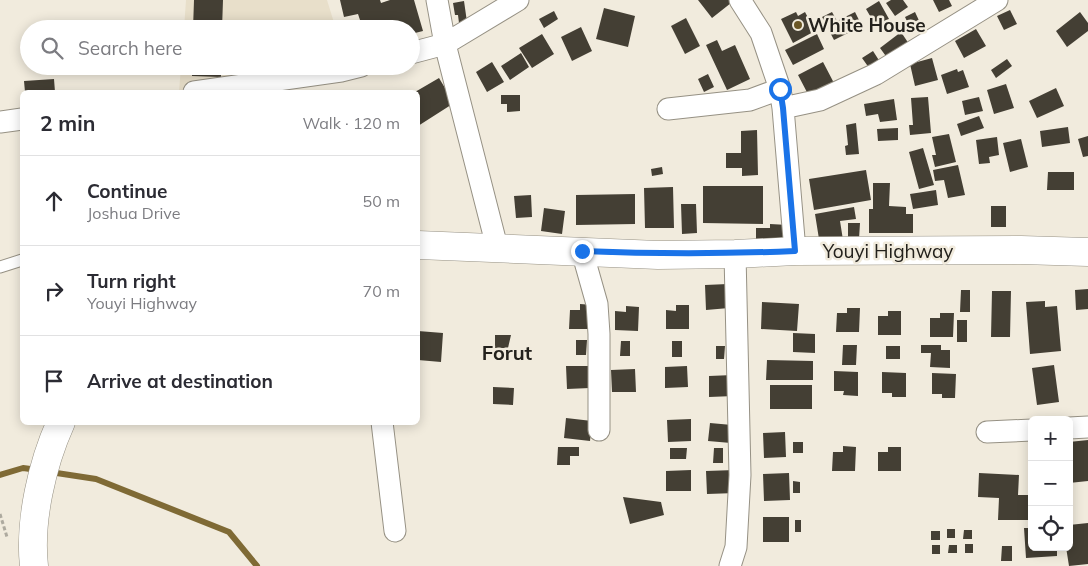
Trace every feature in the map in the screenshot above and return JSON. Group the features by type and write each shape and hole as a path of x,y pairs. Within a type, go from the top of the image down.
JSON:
{"main road":[{"name":"Youyi Highway","path":"420,245 658,254 735,254 795,251 1021,250 1088,252"},
{"path":"34,566 32,547 39,491 53,440 60,425"}],"street":[{"path":"437,0 446,44 497,247"},
{"path":"420,51 446,44 518,0"},
{"path":"740,0 761,33 781,99 795,251"},
{"path":"668,109 750,100 820,100 876,74 997,0"},
{"path":"224,90 269,87 323,75"},
{"path":"0,122 20,119"},
{"path":"582,251 597,304 599,334 599,430"},
{"path":"730,566 736,547 740,475 735,254"},
{"path":"382,425 395,531"},
{"path":"1073,428 1088,427"},
{"path":"987,432 1028,430"}],"lane":[{"path":"0,267 20,261"}],"path":[{"path":"0,514 7,537"}],"shaded area":[{"path":"186,0 327,0 333,20 185,20"},
{"path":"180,75 303,75 227,90 179,90"}],"building":[{"path":"194,0 223,0 222,20 193,20"},
{"path":"340,0 380,0 381,3 390,0 414,0 420,20 360,20 358,14 344,17"},
{"path":"698,0 729,0 731,3 712,18"},
{"path":"891,0 903,0 908,7 895,16 886,3"},
{"path":"933,0 949,0 952,6 939,12"},
{"path":"464,1 467,22 459,23 458,15 455,15 453,3"},
{"path":"879,1 889,19 876,26 866,9"},
{"path":"604,8 635,16 628,47 596,39"},
{"path":"1010,10 1017,24 1004,30 997,16"},
{"path":"554,11 558,19 544,28 539,19"},
{"name":"White House","path":"796,12 798,16 805,12 815,31 793,43 781,19"},
{"path":"832,12 837,21 855,12 862,26 834,40 822,17"},
{"path":"915,12 922,27 912,32 905,17"},
{"path":"1080,12 1088,23 1088,31 1067,47 1056,31"},
{"path":"686,18 700,46 685,54 671,26"},
{"path":"420,21 423,31 420,32"},
{"path":"581,27 592,51 572,61 561,37"},
{"path":"976,29 986,46 964,58 955,41"},
{"path":"901,32 909,44 888,59 880,48"},
{"path":"542,34 554,54 532,68 519,48"},
{"path":"817,34 824,49 793,65 785,50"},
{"path":"717,40 722,51 735,45 750,79 727,90 706,45"},
{"path":"873,51 882,65 872,72 862,58"},
{"path":"521,53 529,67 510,80 501,66"},
{"path":"932,58 938,80 915,86 910,64"},
{"path":"1007,59 1012,66 996,78 991,70"},
{"path":"492,62 504,82 487,92 476,72"},
{"path":"823,62 835,85 810,98 798,75"},
{"path":"957,69 958,72 963,70 969,87 947,94 941,75"},
{"path":"708,74 714,87 704,92 698,79"},
{"path":"221,75 221,77 192,76"},
{"path":"439,78 454,103 420,125 420,90 418,90"},
{"path":"54,79 55,90 25,90 24,81"},
{"path":"1006,84 1014,108 994,114 987,90"},
{"path":"1056,88 1064,106 1037,118 1029,101"},
{"path":"501,95 520,95 520,111 507,112 507,104 501,104"},
{"path":"928,97 931,133 910,135 909,125 913,125 911,98"},
{"path":"979,97 983,111 965,115 962,101"},
{"path":"894,99 897,120 880,122 878,114 866,116 864,104"},
{"path":"979,116 984,128 961,136 957,124"},
{"path":"856,123 859,154 846,155 845,146 848,145 846,125"},
{"path":"1068,127 1070,143 1042,147 1040,131"},
{"path":"898,128 898,140 878,141 877,129"},
{"path":"757,130 758,175 742,176 742,168 726,168 726,153 741,153 741,131"},
{"path":"949,134 956,162 935,167 932,155 936,155 932,137"},
{"path":"1088,136 1088,156 1083,157 1078,139"},
{"path":"997,137 999,155 989,157 990,163 979,164 976,140"},
{"path":"1021,139 1028,167 1010,172 1003,143"},
{"path":"923,148 934,185 919,189 909,152"},
{"path":"958,165 965,195 948,198 944,180 935,181 933,170"},
{"path":"662,167 663,174 652,176 651,169"},
{"path":"866,170 871,200 814,210 809,179"},
{"path":"1048,172 1074,172 1074,190 1047,190"},
{"path":"873,183 890,183 889,206 906,207 906,214 913,214 913,233 869,233 869,209 873,209"},
{"path":"703,186 763,186 763,224 703,223"},
{"path":"673,187 674,228 645,228 644,188"},
{"path":"936,190 938,205 913,209 910,194"},
{"path":"635,194 635,224 576,225 576,195"},
{"path":"531,195 532,217 516,218 514,196"},
{"path":"681,204 696,204 697,233 682,234"},
{"path":"991,206 1006,206 1006,227 991,227"},
{"path":"854,207 856,219 840,221 843,240 819,239 815,214"},
{"path":"544,208 565,211 562,234 541,231"},
{"path":"848,223 860,223 859,239 848,239"},
{"path":"770,224 788,225 785,239 756,239 756,228 770,228"},
{"path":"728,284 729,308 706,310 705,285"},
{"path":"1088,289 1088,309 1076,310 1075,290"},
{"path":"961,290 970,290 970,312 960,312"},
{"path":"992,291 1011,291 1010,337 991,337"},
{"path":"1045,301 1045,307 1057,306 1061,351 1030,354 1026,302"},
{"path":"762,302 799,304 797,331 761,329"},
{"path":"580,304 593,305 592,329 569,329 570,310 580,310"},
{"path":"676,305 689,305 689,329 666,329 666,310 676,311"},
{"path":"626,306 639,307 638,331 615,330 615,311 626,312"},
{"path":"847,308 860,308 859,332 836,332 837,313 847,313"},
{"path":"888,311 901,311 901,335 878,335 878,316 888,316"},
{"path":"940,313 954,313 953,337 930,337 930,318 940,318"},
{"path":"957,320 967,320 967,342 957,342"},
{"path":"420,331 443,333 441,362 420,360"},
{"path":"793,333 815,334 815,353 793,352"},
{"path":"495,335 511,335 508,348 495,348"},
{"path":"576,340 587,340 586,355 576,355"},
{"path":"621,341 630,341 630,356 620,356"},
{"path":"672,341 682,341 682,357 672,357"},
{"path":"843,345 857,345 856,365 842,365"},
{"path":"921,345 941,345 941,350 950,350 950,368 930,367 931,353 921,353"},
{"path":"716,346 725,346 724,359 716,359"},
{"path":"886,346 900,346 900,359 886,359"},
{"path":"767,360 813,361 813,380 766,380"},
{"path":"1054,365 1059,402 1037,405 1032,368"},
{"path":"566,366 590,366 590,388 567,389"},
{"path":"687,366 688,387 665,388 665,367"},
{"path":"635,369 636,392 612,392 611,370"},
{"path":"834,371 858,372 858,396 843,395 844,391 834,391"},
{"path":"882,372 906,373 906,397 892,397 892,393 882,393"},
{"path":"932,373 956,374 955,398 942,398 942,394 932,394"},
{"path":"733,375 734,396 709,397 709,376"},
{"path":"770,385 812,385 812,409 770,409"},
{"path":"493,387 514,388 513,405 493,404"},
{"path":"566,418 592,421 590,441 564,438"},
{"path":"691,419 691,441 668,442 667,420"},
{"path":"710,423 732,425 731,443 708,441"},
{"path":"785,432 786,457 764,458 763,433"},
{"path":"1088,440 1088,481 1073,483 1073,442"},
{"path":"793,442 803,442 803,453 793,453"},
{"path":"843,446 856,447 855,471 832,471 833,452 843,452"},
{"path":"558,447 579,447 579,456 570,456 570,465 557,465"},
{"path":"888,447 901,447 901,471 878,471 878,452 888,452"},
{"path":"670,448 687,448 686,459 670,459"},
{"path":"714,448 723,448 723,463 713,463"},
{"path":"691,470 691,491 666,491 666,471"},
{"path":"735,470 736,493 707,494 706,471"},
{"path":"789,473 790,500 764,501 763,474"},
{"path":"979,473 1019,475 1018,495 1028,495 1028,520 998,520 999,498 978,497"},
{"path":"793,481 800,482 800,493 793,493"},
{"path":"623,497 661,502 664,515 630,524"},
{"path":"763,517 789,517 789,542 763,542"},
{"path":"795,520 801,520 801,532 795,532"},
{"path":"1088,523 1088,564 1069,566 1067,551 1073,551 1073,525"},
{"path":"1024,528 1028,528 1028,551 1057,551 1057,556 1026,558"},
{"path":"947,529 955,529 955,538 947,538"},
{"path":"964,530 972,530 972,539 963,539"},
{"path":"931,531 940,531 940,540 931,540"},
{"path":"965,544 973,544 973,553 965,553"},
{"path":"932,545 940,545 940,554 932,554"},
{"path":"949,545 957,545 957,553 948,553"},
{"path":"1002,546 1012,546 1012,561 1001,561"}],"waterway":[{"path":"0,475 23,468 38,470"},
{"path":"50,472 96,479 229,532 257,566"}],"place":[{"name":"White House","path":"798,25"}],"district":[{"name":"Forut","path":"507,353"}],"route":[{"path":"582,251 658,254 735,254 795,251 780,89"}]}
